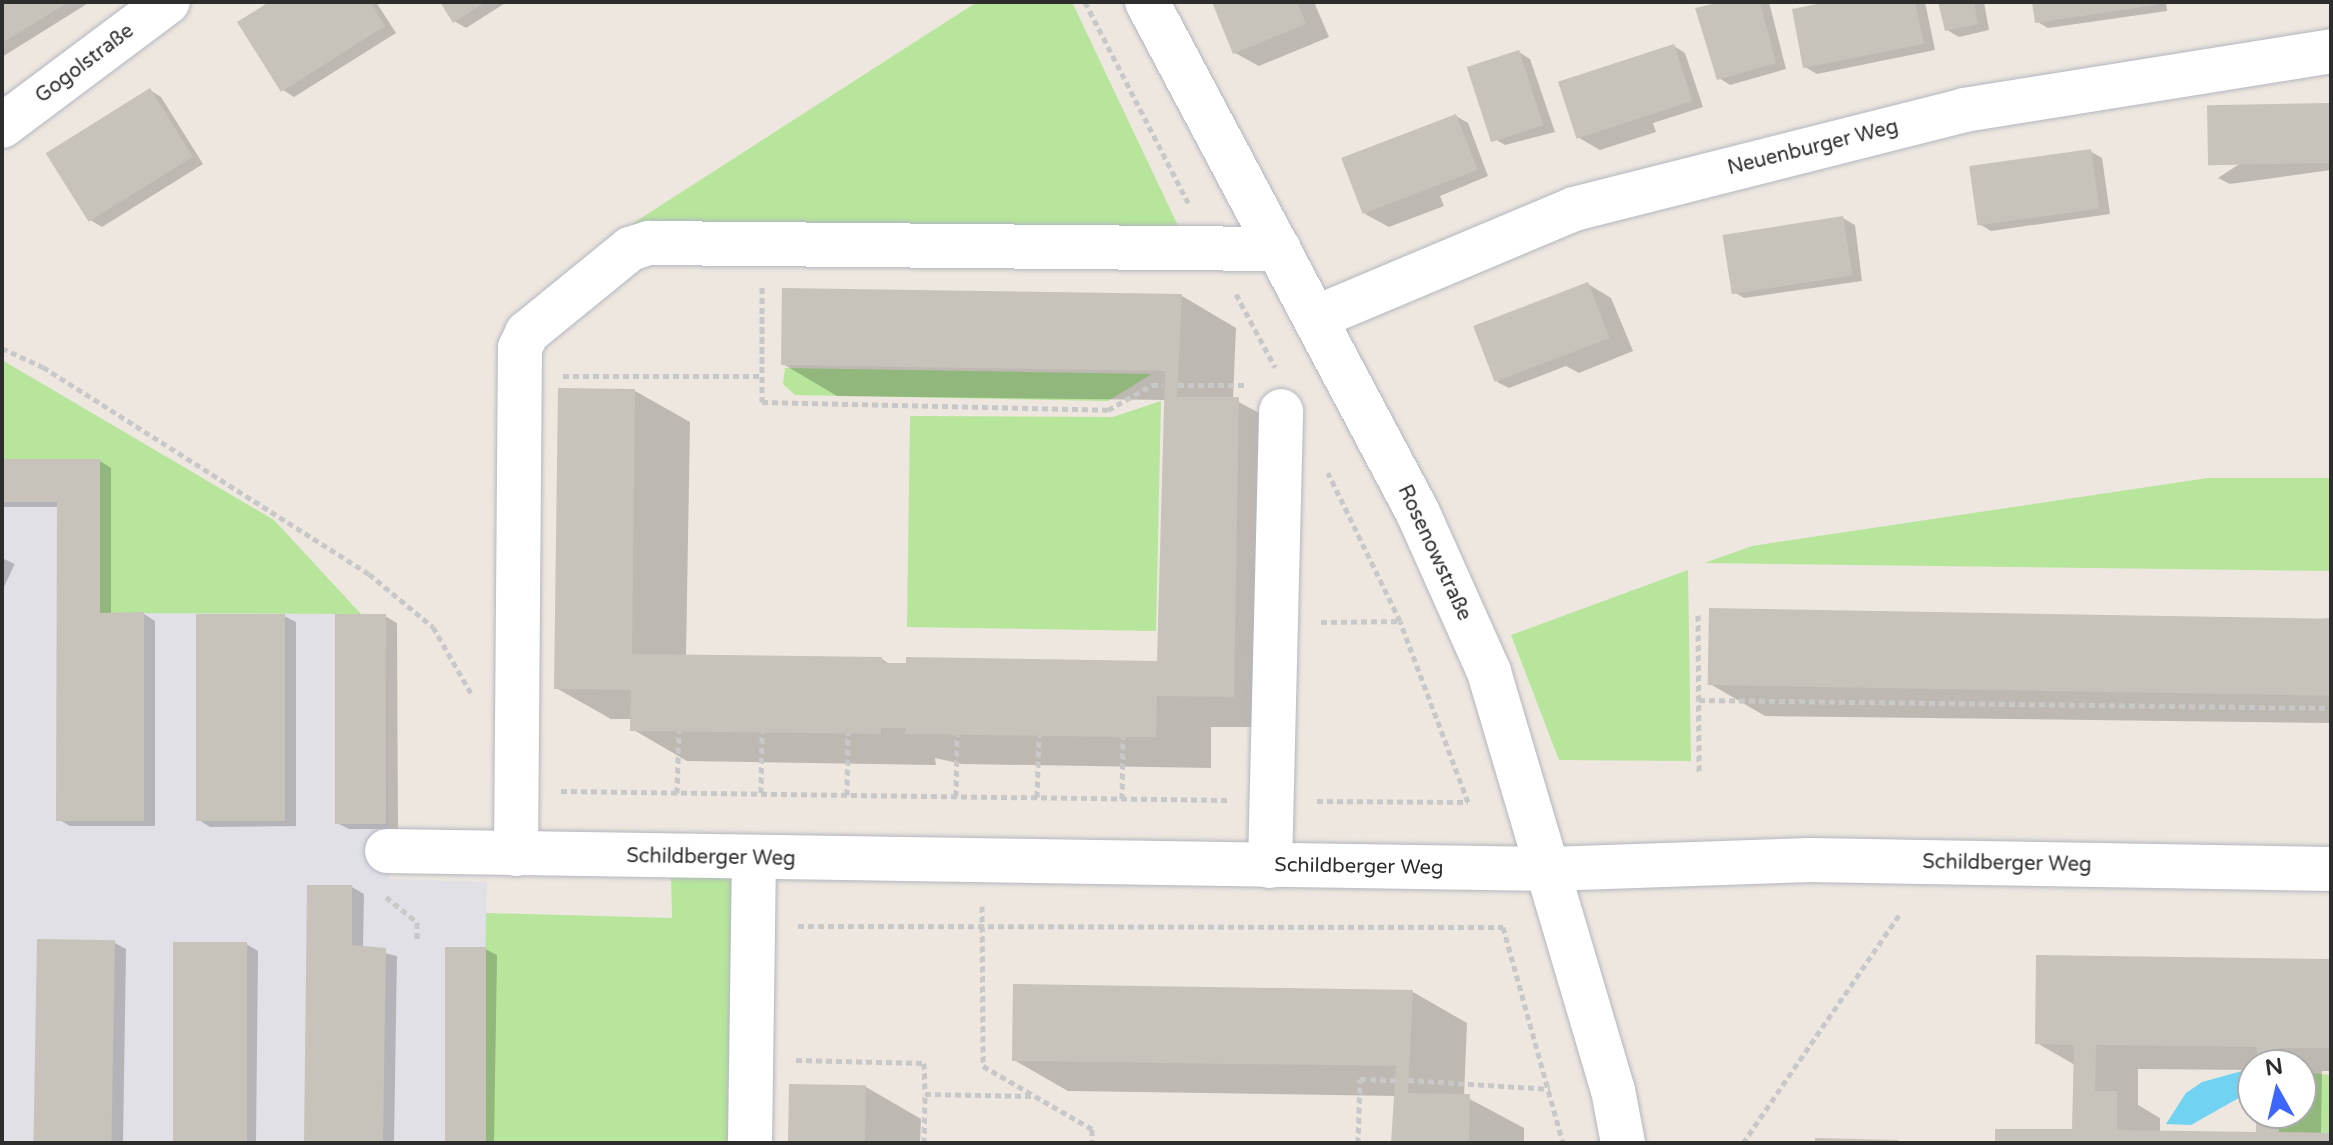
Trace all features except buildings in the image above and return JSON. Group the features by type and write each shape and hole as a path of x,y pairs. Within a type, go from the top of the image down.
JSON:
{"street":[{"name":"Gogolstraße","path":"2,126 168,2"},
{"name":"Rosenowstraße","path":"1147,2 1418,513 1489,672 1549,869 1623,1143"},
{"name":"Neuenburger Weg","path":"1315,318 1574,209 1964,110 2331,51"},
{"path":"516,854 520,348 527,333 630,249 649,243 1279,249"},
{"path":"1268,398 1276,623 1270,866"},
{"name":"Schildberger Weg","path":"387,851 1549,869 1810,860 2331,869"},
{"path":"750,1143 754,859"}],"path":[{"path":"762,245 762,402 1108,410 1152,385 1163,385"},
{"path":"2,348 56,375 369,574 433,627 479,707"},
{"path":"521,375 762,376"},
{"path":"1178,385 1268,398"},
{"path":"516,790 1468,802 1400,621 1326,469"},
{"path":"1698,615 1699,772"},
{"path":"1276,623 1400,621"},
{"path":"1699,700 2331,708"},
{"path":"677,793 679,731"},
{"path":"761,793 762,732"},
{"path":"847,795 848,733"},
{"path":"956,796 957,735"},
{"path":"1037,797 1039,736"},
{"path":"1122,799 1123,737"},
{"path":"981,862 983,1066 1092,1129 1092,1143"},
{"path":"1743,1143 1900,914"},
{"path":"753,926 1503,927 1563,1143"},
{"path":"751,1059 924,1063 924,1143"},
{"path":"1358,1143 1360,1079 1396,1080"},
{"path":"1408,1080 1550,1089"},
{"path":"925,1094 1034,1096"}],"shaded area":[{"path":"2,459 100,459 144,612 386,614 389,879 487,882 483,1143 2,1143"}],"green space":[{"path":"977,2 1072,2 1180,230 632,224"},
{"path":"2,360 274,520 361,614 100,613 100,459 2,459"},
{"path":"785,368 1152,374 1108,401 795,395 783,384"},
{"path":"1161,401 1156,631 907,627 910,416 1113,417"},
{"path":"2208,478 2331,478 2331,571 1704,563 1752,546"},
{"path":"1688,570 1691,761 1559,760 1511,635"},
{"path":"671,874 743,874 736,1143 483,1143 486,913 672,918"},
{"path":"2317,1074 2331,1075 2331,1133 2279,1132 2279,1129 2317,1129"}],"water":[{"path":"2237,1072 2237,1099 2191,1125 2166,1124 2186,1093 2202,1082"}]}
